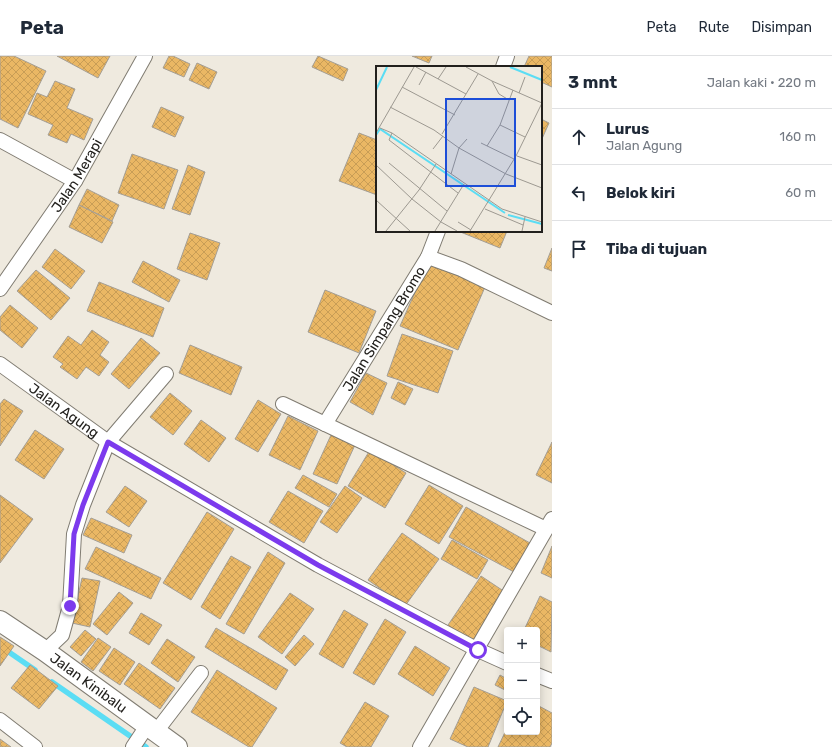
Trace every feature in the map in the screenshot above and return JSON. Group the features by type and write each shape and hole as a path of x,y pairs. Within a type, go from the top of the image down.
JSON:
{"street":[{"name":"Jalan Merapi","path":"0,289 75,181 145,56"},
{"path":"0,140 75,181"},
{"name":"Jalan Simpang Bromo","path":"325,424 428,257 438,232"},
{"path":"428,257 461,269 552,314"},
{"name":"Jalan Agung","path":"0,364 108,442 318,565 478,650 504,662"},
{"path":"45,651 62,635 66,622 70,606 74,534 83,505 108,442 166,374"},
{"path":"283,404 549,524 478,650 420,747"},
{"name":"Jalan Kinibalu","path":"0,620 177,747"},
{"path":"133,747 201,673"},
{"path":"540,676 552,681"},
{"path":"0,720 34,747"}],"building":[{"path":"0,56 14,56 46,71 18,128 0,119"},
{"path":"57,56 110,56 98,78"},
{"path":"169,56 173,56 190,64 184,77 163,68"},
{"path":"318,56 348,69 343,81 312,67"},
{"path":"412,56 432,56 429,63"},
{"path":"529,56 552,56 552,87 542,82 542,66 524,66"},
{"path":"197,63 217,72 209,89 189,80"},
{"path":"55,81 75,89 67,108 93,119 84,140 71,134 67,143 48,135 53,125 28,114 37,93 47,97"},
{"path":"161,107 184,117 175,137 152,127"},
{"path":"542,120 549,123 542,139"},
{"path":"359,133 376,140 376,195 339,181"},
{"path":"132,154 178,170 164,209 118,193"},
{"path":"188,165 205,172 190,215 172,209"},
{"path":"87,189 119,205 112,221 79,205"},
{"path":"79,205 113,222 102,243 69,227"},
{"path":"460,232 507,232 500,248"},
{"path":"190,233 220,243 207,280 177,269"},
{"path":"552,248 552,271 544,268"},
{"path":"55,249 85,271 71,289 42,267"},
{"path":"143,261 180,280 169,302 132,282"},
{"path":"428,263 485,287 458,350 400,326"},
{"path":"36,270 70,298 51,320 17,291"},
{"path":"99,282 164,308 153,337 87,311"},
{"path":"325,290 376,311 359,353 308,332"},
{"path":"10,305 38,328 22,348 0,330 0,317"},
{"path":"92,330 109,342 100,355 109,362 99,376 86,367 77,379 60,367 63,364 53,357 68,336 81,345"},
{"path":"402,334 453,351 438,393 387,376"},
{"path":"141,338 160,353 129,389 111,374"},
{"path":"190,345 242,367 231,395 179,373"},
{"path":"366,373 387,383 373,415 350,402"},
{"path":"398,382 413,389 405,405 391,398"},
{"path":"170,393 192,411 173,435 150,417"},
{"path":"4,399 23,411 0,446 0,404"},
{"path":"258,400 281,414 258,452 235,439"},
{"path":"288,416 318,431 300,470 269,455"},
{"path":"201,420 226,438 209,462 184,444"},
{"path":"35,430 64,449 44,479 15,460"},
{"path":"331,435 355,445 337,484 313,474"},
{"path":"552,442 552,483 536,475"},
{"path":"370,450 406,473 385,508 348,486"},
{"path":"303,475 337,494 329,507 295,488"},
{"path":"429,485 463,506 439,544 405,524"},
{"path":"125,486 147,501 129,527 106,512"},
{"path":"345,486 362,498 337,533 320,522"},
{"path":"288,491 323,511 304,543 269,522"},
{"path":"0,495 33,519 0,563"},
{"path":"466,507 530,543 514,572 449,537"},
{"path":"207,512 234,529 191,600 163,583"},
{"path":"91,518 132,535 124,553 83,535"},
{"path":"402,533 439,559 405,606 368,580"},
{"path":"452,540 488,560 477,579 441,559"},
{"path":"552,546 552,578 541,573"},
{"path":"96,547 161,578 151,599 85,569"},
{"path":"268,552 285,563 244,634 226,624"},
{"path":"231,556 251,567 220,619 201,607"},
{"path":"481,576 508,594 473,645 446,628"},
{"path":"82,578 100,581 90,627 72,623"},
{"path":"119,592 133,603 107,635 93,624"},
{"path":"290,593 314,609 282,654 258,637"},
{"path":"540,596 552,602 551,652 540,646 540,627 525,627"},
{"path":"344,610 368,624 343,668 319,654"},
{"path":"141,613 162,625 149,645 129,633"},
{"path":"385,619 406,632 374,685 353,673"},
{"path":"216,628 288,670 276,690 205,647"},
{"path":"85,630 96,639 81,656 70,647"},
{"path":"304,635 314,644 295,666 285,657"},
{"path":"0,637 14,646 0,666"},
{"path":"98,638 111,647 93,671 81,662"},
{"path":"167,639 195,657 178,682 151,663"},
{"path":"415,646 450,668 433,696 398,674"},
{"path":"114,648 135,662 120,685 99,671"},
{"path":"139,663 175,688 160,709 124,684"},
{"path":"30,665 58,686 39,709 11,688"},
{"path":"217,670 277,708 252,747 249,747 191,712"},
{"path":"500,675 504,677 504,690 495,685"},
{"path":"474,687 504,700 504,708 488,747 468,747 450,739"},
{"path":"365,702 389,716 371,747 347,747 340,743"},
{"path":"540,707 552,713 552,743 550,747 498,747 504,734 540,735"},
{"path":"0,739 11,747 0,747"}],"waterway":[{"path":"0,646 35,670"},
{"path":"52,682 146,747"}],"route":[{"path":"70,606 74,534 83,505 108,442 318,565 478,650"}]}
